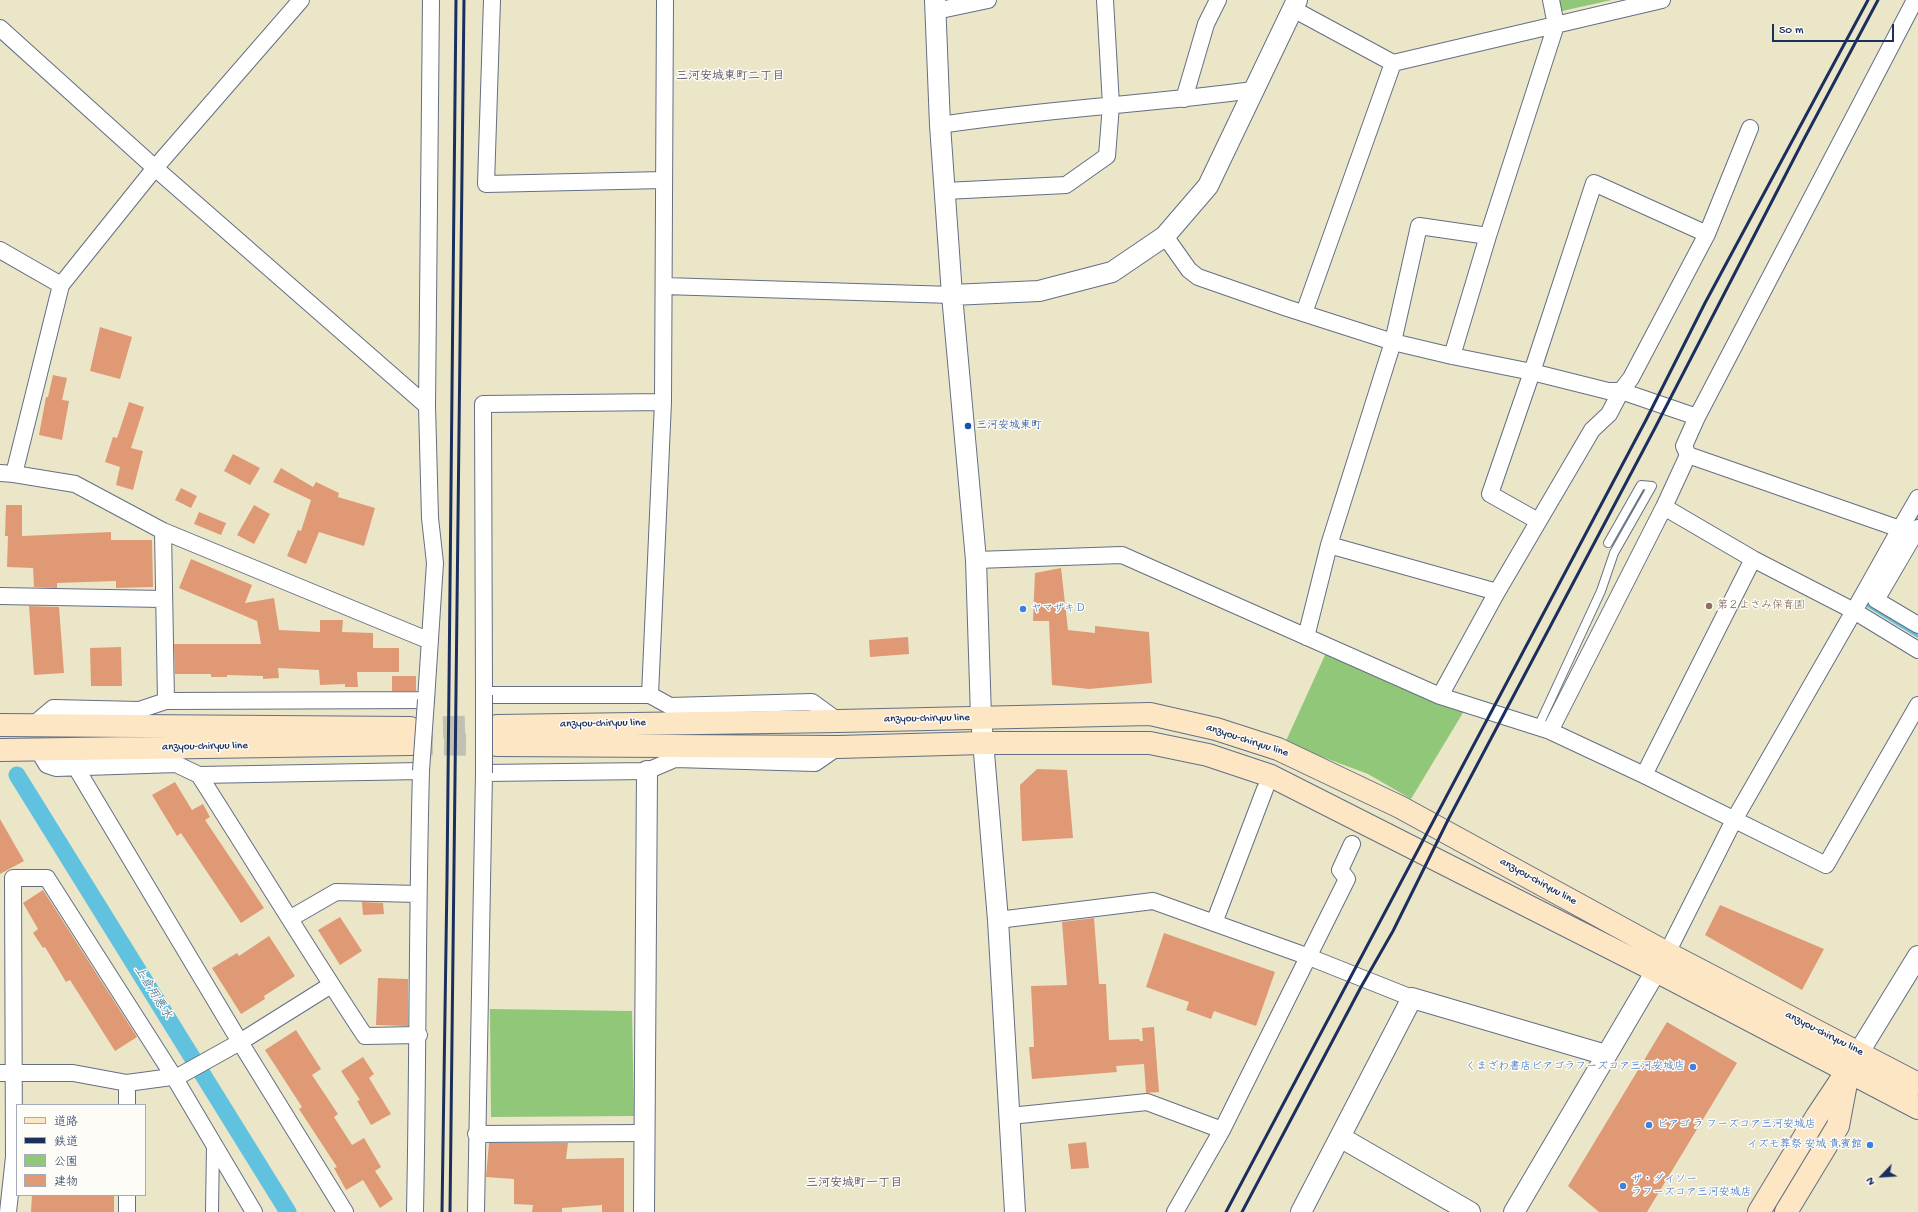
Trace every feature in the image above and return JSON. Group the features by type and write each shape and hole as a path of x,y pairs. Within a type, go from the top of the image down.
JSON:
{"main road":[{"name":"anzyou-chiryuu line","path":"1918,1084 1859,1052 1661,962 1271,776 1208,755 1150,743 984,743 838,747 497,735 838,721 1150,714 1216,729 1278,749 1400,807 1661,962 1848,1071 1918,1108"},
{"name":"anzyou-chiryuu line","path":"0,725 410,736 38,750 0,750"},
{"path":"1759,1212 1817,1116 1848,1071 1859,1052"},
{"path":"1786,1212 1838,1126 1848,1071"}],"street":[{"path":"301,0 155,168 61,285 7,473 74,484 163,531 430,642"},
{"path":"415,1212 419,1035 418,894 421,771 435,563 430,518 427,406 431,0"},
{"path":"492,0 486,184 664,180"},
{"path":"650,695 663,402 665,0"},
{"path":"988,0 936,6 940,125 952,295 976,560 981,718 998,920 1015,1212"},
{"path":"945,191 1066,185 1108,156 1111,105 1106,0"},
{"path":"1184,99 1206,24 1218,0"},
{"path":"1452,356 1488,236 1556,25 1551,0"},
{"path":"664,286 952,295 1039,291 1112,272 1165,236 1208,186 1295,4 1393,63 1662,0"},
{"path":"1900,528 1688,455 1684,446 1697,417 1915,0"},
{"path":"0,28 155,168 427,406"},
{"path":"1304,313 1393,63"},
{"path":"940,125 1005,115 1184,99 1254,90"},
{"path":"1440,696 1497,592 1592,430 1609,414 1621,391 1631,378 1707,234 1750,128"},
{"path":"1538,521 1490,494 1594,183 1707,234"},
{"path":"1306,637 1329,545 1393,342 1420,226 1488,236"},
{"path":"1165,236 1189,270 1198,277 1393,342 1452,356 1532,372 1608,391 1621,391 1697,417"},
{"path":"0,250 61,285"},
{"path":"476,1212 476,1134 484,773 483,404 663,402"},
{"path":"1544,729 1664,507 1688,455"},
{"path":"1514,1212 1661,962 1734,820 1918,498"},
{"path":"1664,507 1753,559 1854,611 1918,650"},
{"path":"1918,528 1876,600 1918,625"},
{"path":"163,531 166,701"},
{"path":"1329,545 1497,592"},
{"path":"976,560 1122,555 1440,696 1544,729 1644,775 1826,865 1918,705"},
{"path":"1644,775 1753,559"},
{"path":"0,596 164,600"},
{"path":"484,695 650,695 670,706 812,702 838,721"},
{"path":"34,725 53,708 139,710 166,701 426,700"},
{"path":"484,773 647,771 675,759 815,763 838,747"},
{"path":"38,750 47,765 56,768 75,766 176,764 199,774 421,771"},
{"path":"75,766 240,1042 345,1212"},
{"path":"644,1212 647,771"},
{"path":"199,774 291,918 331,985 365,1036 419,1035"},
{"path":"1214,923 1265,789"},
{"path":"1175,1212 1222,1130 1347,879 1340,870 1352,844"},
{"path":"8,1212 14,1157 7,1073 13,878 48,878 176,1076 213,1145 254,1212"},
{"path":"291,918 336,892 418,894"},
{"path":"998,920 1153,901 1309,956 1412,998 1606,1055"},
{"path":"1859,1052 1918,956"},
{"path":"7,1073 73,1073 127,1083 176,1076 240,1042 331,985"},
{"path":"1301,1212 1412,998"},
{"path":"127,1083 127,1104"},
{"path":"1010,1116 1147,1102 1222,1130"},
{"path":"476,1134 645,1132"},
{"path":"1340,1137 1470,1212"},
{"path":"212,1212 213,1145"},
{"path":"127,1196 127,1212"}],"lane":[{"path":"1544,729 1601,591 1614,553 1652,486 1641,485 1608,543"}],"green space":[{"path":"1552,0 1612,0 1553,13"},
{"path":"1326,653 1464,711 1411,799 1368,774 1285,743"},
{"path":"490,1009 632,1011 634,1116 491,1117"}],"building":[{"path":"100,327 132,337 120,379 90,371"},
{"path":"53,375 67,378 62,400 69,401 62,440 39,435 46,397 48,397"},
{"path":"129,402 144,407 131,448 143,451 133,490 116,485 120,467 105,462 113,437 117,438"},
{"path":"233,454 260,468 250,485 224,471"},
{"path":"281,468 313,487 316,482 339,493 338,497 375,508 364,546 319,532 306,564 287,556 298,530 301,531 311,500 273,482"},
{"path":"181,488 197,496 191,508 175,500"},
{"path":"6,505 22,505 22,536 111,532 111,540 152,540 153,587 116,588 116,581 57,583 57,588 34,587 33,568 7,567 8,536 5,536"},
{"path":"254,505 270,514 254,544 237,535"},
{"path":"199,512 226,523 221,535 194,524"},
{"path":"191,559 252,585 245,603 274,598 279,630 320,632 320,620 343,620 342,632 373,633 373,648 399,648 399,672 357,672 358,687 345,687 345,684 320,685 319,670 278,668 279,678 263,679 263,676 227,675 227,677 211,677 211,674 175,674 174,644 261,644 257,621 179,588"},
{"path":"1061,568 1068,630 1095,633 1095,626 1149,632 1152,683 1089,689 1052,685 1049,621 1033,621 1035,573"},
{"path":"29,606 59,607 64,673 34,675"},
{"path":"908,637 909,654 870,657 869,640"},
{"path":"121,647 122,686 91,686 90,648"},
{"path":"392,676 416,676 416,691 392,691"},
{"path":"1037,769 1067,770 1073,838 1022,841 1020,785"},
{"path":"175,782 192,810 203,804 210,817 205,820 264,908 241,923 181,833 177,836 152,795"},
{"path":"0,819 24,861 0,874"},
{"path":"43,890 137,1037 115,1051 70,980 66,982 45,947 43,948 33,933 38,929 23,903"},
{"path":"362,902 383,903 384,914 363,915"},
{"path":"1720,905 1824,949 1802,990 1705,935"},
{"path":"340,917 362,951 340,965 318,930"},
{"path":"1094,918 1099,984 1106,984 1109,1040 1139,1039 1140,1041 1143,1041 1142,1028 1154,1027 1159,1092 1146,1093 1144,1064 1116,1066 1117,1072 1032,1079 1029,1047 1034,1047 1031,986 1067,985 1062,922"},
{"path":"1164,933 1275,972 1256,1026 1214,1011 1211,1019 1186,1010 1189,1002 1146,987"},
{"path":"269,936 295,976 264,996 265,999 241,1014 212,968 237,953 239,956"},
{"path":"378,978 408,979 408,1026 376,1025"},
{"path":"1667,1022 1737,1063 1647,1212 1599,1212 1568,1186"},
{"path":"296,1030 321,1069 312,1075 338,1114 334,1117 352,1145 364,1138 381,1167 375,1171 393,1199 380,1208 363,1180 346,1190 334,1168 337,1167 299,1109 302,1107 265,1050"},
{"path":"363,1057 374,1074 369,1078 391,1114 371,1125 357,1101 360,1100 341,1071"},
{"path":"1086,1142 1089,1168 1071,1169 1068,1144"},
{"path":"489,1143 568,1143 566,1159 624,1158 624,1212 602,1212 602,1205 562,1208 562,1212 532,1212 533,1205 514,1204 514,1179 486,1177"},
{"path":"32,1196 114,1196 114,1212 31,1212"}],"waterway":[{"path":"1912,526 1918,517"},
{"path":"1871,597 1867,604 1918,635"},
{"name":"上倉用悪水","path":"17,775 288,1212"}],"tunnel":[{"path":"410,728 497,726"},
{"path":"411,744 497,745"}],"railway":[{"path":"442,1212 456,0"},
{"path":"450,1212 464,0"},
{"path":"1226,1212 1646,420 1705,303 1868,0"},
{"path":"1242,1212 1361,987 1393,931 1449,818 1655,428 1803,141 1878,0"}],"place":[{"name":"三河安城東町","path":"968,426"},
{"name":"第２よさみ保育園","path":"1709,606"},
{"name":"ヤマザキＤ","path":"1023,609"},
{"name":"くまざわ書店ピアゴラフーズコア三河安城店","path":"1693,1067"},
{"name":"ピアゴ ラ フーズコア三河安城店","path":"1649,1125"},
{"name":"イズモ葬祭 安城 貴賓館","path":"1870,1145"},
{"name":"ザ・ダイソー ラフーズコア三河安城店","path":"1623,1186"}],"district":[{"name":"三河安城東町二丁目","path":"730,77"},
{"name":"三河安城町一丁目","path":"854,1184"}]}
